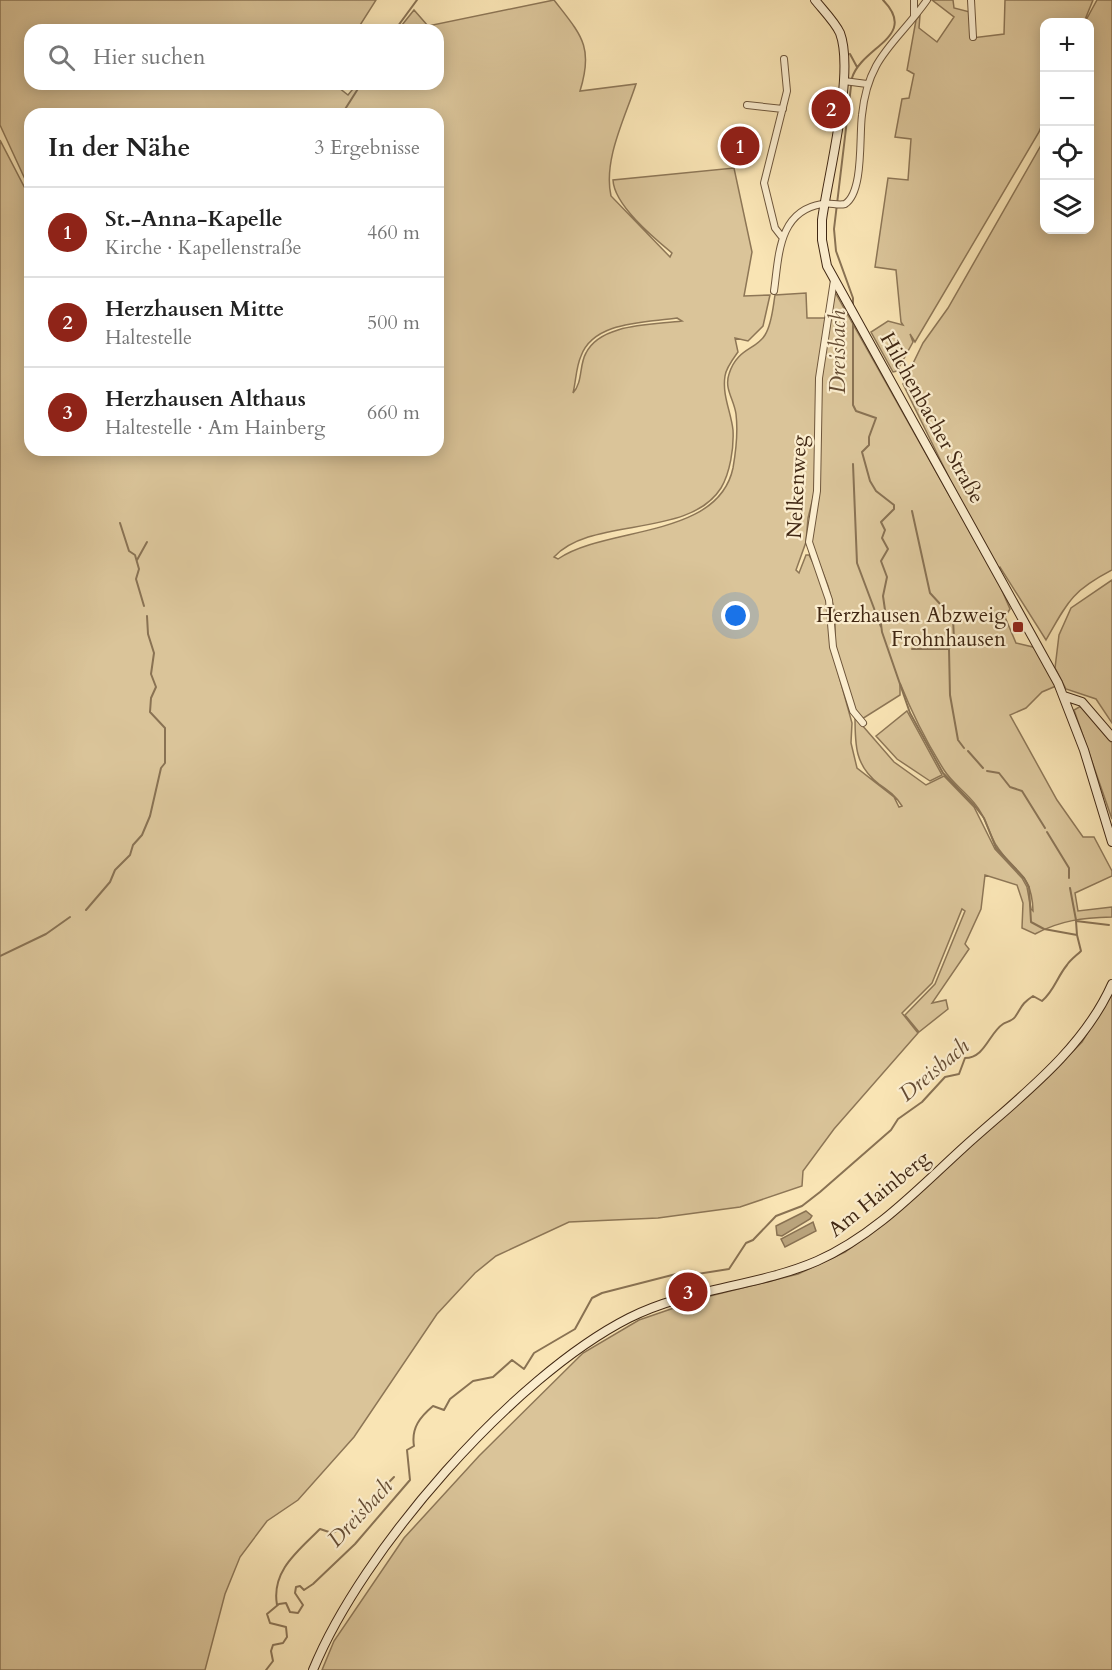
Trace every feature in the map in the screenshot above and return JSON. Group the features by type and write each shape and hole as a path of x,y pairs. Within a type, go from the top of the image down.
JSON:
{"main road":[{"name":"Hilchenbacher Straße","path":"815,0 839,32 845,53 846,82 832,204 822,240 827,266 1064,696 1090,768 1112,842"},
{"path":"1064,696 1082,702 1112,737"},
{"name":"Am Hainberg","path":"313,1670 343,1607 399,1528 503,1414 557,1366 604,1333 639,1314 681,1299 795,1270 842,1249 858,1238 894,1211 1059,1060 1094,1019 1112,984"}],"street":[{"path":"914,0 914,17"},
{"path":"774,291 782,237 787,225 810,207 849,201 856,190 862,113 867,84 876,62 927,0"},
{"path":"971,0 974,37"},
{"path":"782,237 775,228 764,183 787,91 784,59"},
{"path":"846,82 867,84"},
{"path":"747,105 783,109"},
{"name":"Nelkenweg","path":"834,280 819,378 817,491 808,542 829,600 833,647 853,711 863,723"}],"shaded area":[{"path":"0,0 376,0 361,24 24,24 24,90 342,90 348,95 352,90 444,90 444,24 438,24 554,0 578,32 585,52 586,63 580,91 636,84 612,154 609,182 611,196 670,257 672,253 627,210 615,190 613,180 734,168 752,252 744,296 770,295 763,326 748,341 735,338 738,352 726,373 724,383 733,437 729,468 721,488 706,504 687,515 591,536 570,544 554,557 558,559 603,541 658,528 684,519 706,508 723,491 733,468 737,427 735,409 728,389 732,365 765,335 771,321 775,295 806,293 807,318 826,318 824,349 821,349 817,377 815,490 808,518 806,542 796,570 799,573 806,555 809,555 822,581 830,614 831,647 852,723 851,743 857,768 894,797 899,807 902,806 892,794 865,770 856,746 855,717 894,762 926,785 944,776 974,807 995,849 1022,878 1027,887 1033,911 1032,898 1025,880 996,845 979,809 944,770 920,728 900,683 900,695 862,719 853,708 835,647 835,612 828,586 811,542 818,492 821,379 832,295 836,294 953,502 959,498 903,384 923,343 948,308 1040,147 1040,234 1094,234 1094,18 1087,18 1097,0 1112,0 1112,570 1088,584 1072,598 1046,640 1000,567 994,572 1010,609 1005,617 1016,643 1037,648 1056,686 1042,692 1026,708 1010,715 1057,800 1083,837 1094,837 1112,871 1112,876 1075,893 1078,911 1112,907 1112,917 1072,921 1035,934 1022,928 1023,903 1017,885 985,875 981,909 965,944 969,949 932,1003 946,1000 948,1009 919,1032 905,1015 935,984 965,911 962,909 932,983 902,1013 918,1033 834,1129 803,1171 802,1186 740,1207 658,1218 569,1222 496,1256 475,1273 437,1314 354,1437 298,1500 267,1521 240,1557 225,1594 205,1670 0,1670 0,140 24,186 24,456 444,456 444,108 24,108 24,177 0,125","holes":["677,318 682,321 629,327 603,336 593,343 586,353 578,384 573,393 581,356 597,336 609,330 636,323"]},
{"path":"932,0 953,0 954,8 970,12 972,38 1004,34 1005,0 1093,0 1086,18 1040,18 1039,132 915,342 910,334 913,342 897,371 893,372 871,332 888,321 903,325 896,270 875,267 888,178 908,180 911,139 895,137 902,99 909,98 914,74 907,70 916,20 920,15 919,28 937,42 954,17"},
{"path":"414,10 426,24 403,24"},
{"path":"1112,580 1112,723 1096,699 1066,689 1055,668 1059,635 1071,608"},
{"path":"1081,706 1112,743 1112,819 1074,710"},
{"path":"907,711 942,775 930,781 897,759 876,736"},
{"path":"1112,993 1112,1670 322,1670 334,1641 404,1538 479,1456 583,1353 639,1320 706,1297 798,1274 845,1252 895,1215 1057,1067 1082,1042"},
{"path":"806,1211 812,1216 810,1219 782,1236 777,1235 776,1226"},
{"path":"813,1222 816,1231 785,1247 781,1239"}],"waterway":[{"path":"399,24 417,0"},
{"name":"Dreisbach","path":"853,306 853,298 836,251 834,229 852,78 858,67 892,33 895,23 892,13 883,0"},
{"path":"850,54 857,67"},
{"path":"346,108 357,90"},
{"name":"Dreisbach","path":"266,1670 273,1661 271,1651 273,1645 283,1643 287,1637 286,1627 270,1623 267,1614 279,1604 286,1603 290,1612 298,1613 303,1605 295,1593 296,1587 300,1586 304,1590 313,1584 355,1544 410,1480 407,1450 414,1446 415,1428 424,1414 433,1406 444,1410 450,1399 473,1381 493,1377 512,1360 524,1369 534,1353 575,1329 592,1298 602,1293 680,1273 691,1275 729,1269 746,1243 753,1240 776,1216 802,1206 891,1130 898,1119 922,1102 945,1077 959,1074 965,1058 972,1057 982,1050 998,1028 1014,1018 1026,1001 1033,996 1042,1001 1050,993 1068,963 1081,951 1077,935 1044,929 1031,922 1029,887 1024,878 996,848 984,818 974,805 943,773 910,713 882,632 881,624 885,610 883,596 887,577 881,561 888,549 882,538 885,530 881,522 894,509 894,505 876,491 870,481 862,452 869,445 869,437 876,418 856,411 853,405 853,318"},
{"path":"853,464 857,563 881,627"},
{"path":"912,511 930,593 953,618 954,640 949,649 950,695 958,740 964,748"},
{"path":"120,523 129,551 135,555 139,569 136,579 144,606"},
{"path":"137,560 147,542"},
{"path":"86,910 110,882 115,870 130,855 133,845 142,835 150,816 161,768 165,763 165,728 150,712 151,698 156,687 151,674 154,653 148,634 147,616"},
{"path":"912,649 948,649"},
{"path":"968,751 983,768"},
{"path":"987,771 999,773 1010,787 1022,791 1045,828"},
{"path":"1047,832 1069,868 1069,878"},
{"path":"1070,888 1076,920"},
{"path":"0,956 46,934 70,917"},
{"path":"1077,935 1076,921 1109,925"},
{"path":"277,1605 278,1582 288,1562 295,1554 320,1529 332,1533 345,1527 394,1477"}],"place":[{"name":"Herzhausen Mitte","path":"831,109"},
{"name":"St.-Anna-Kapelle","path":"740,146"},
{"name":"Herzhausen Abzweig Frohnhausen","path":"1018,627"},
{"name":"Herzhausen Althaus","path":"688,1292"}]}
